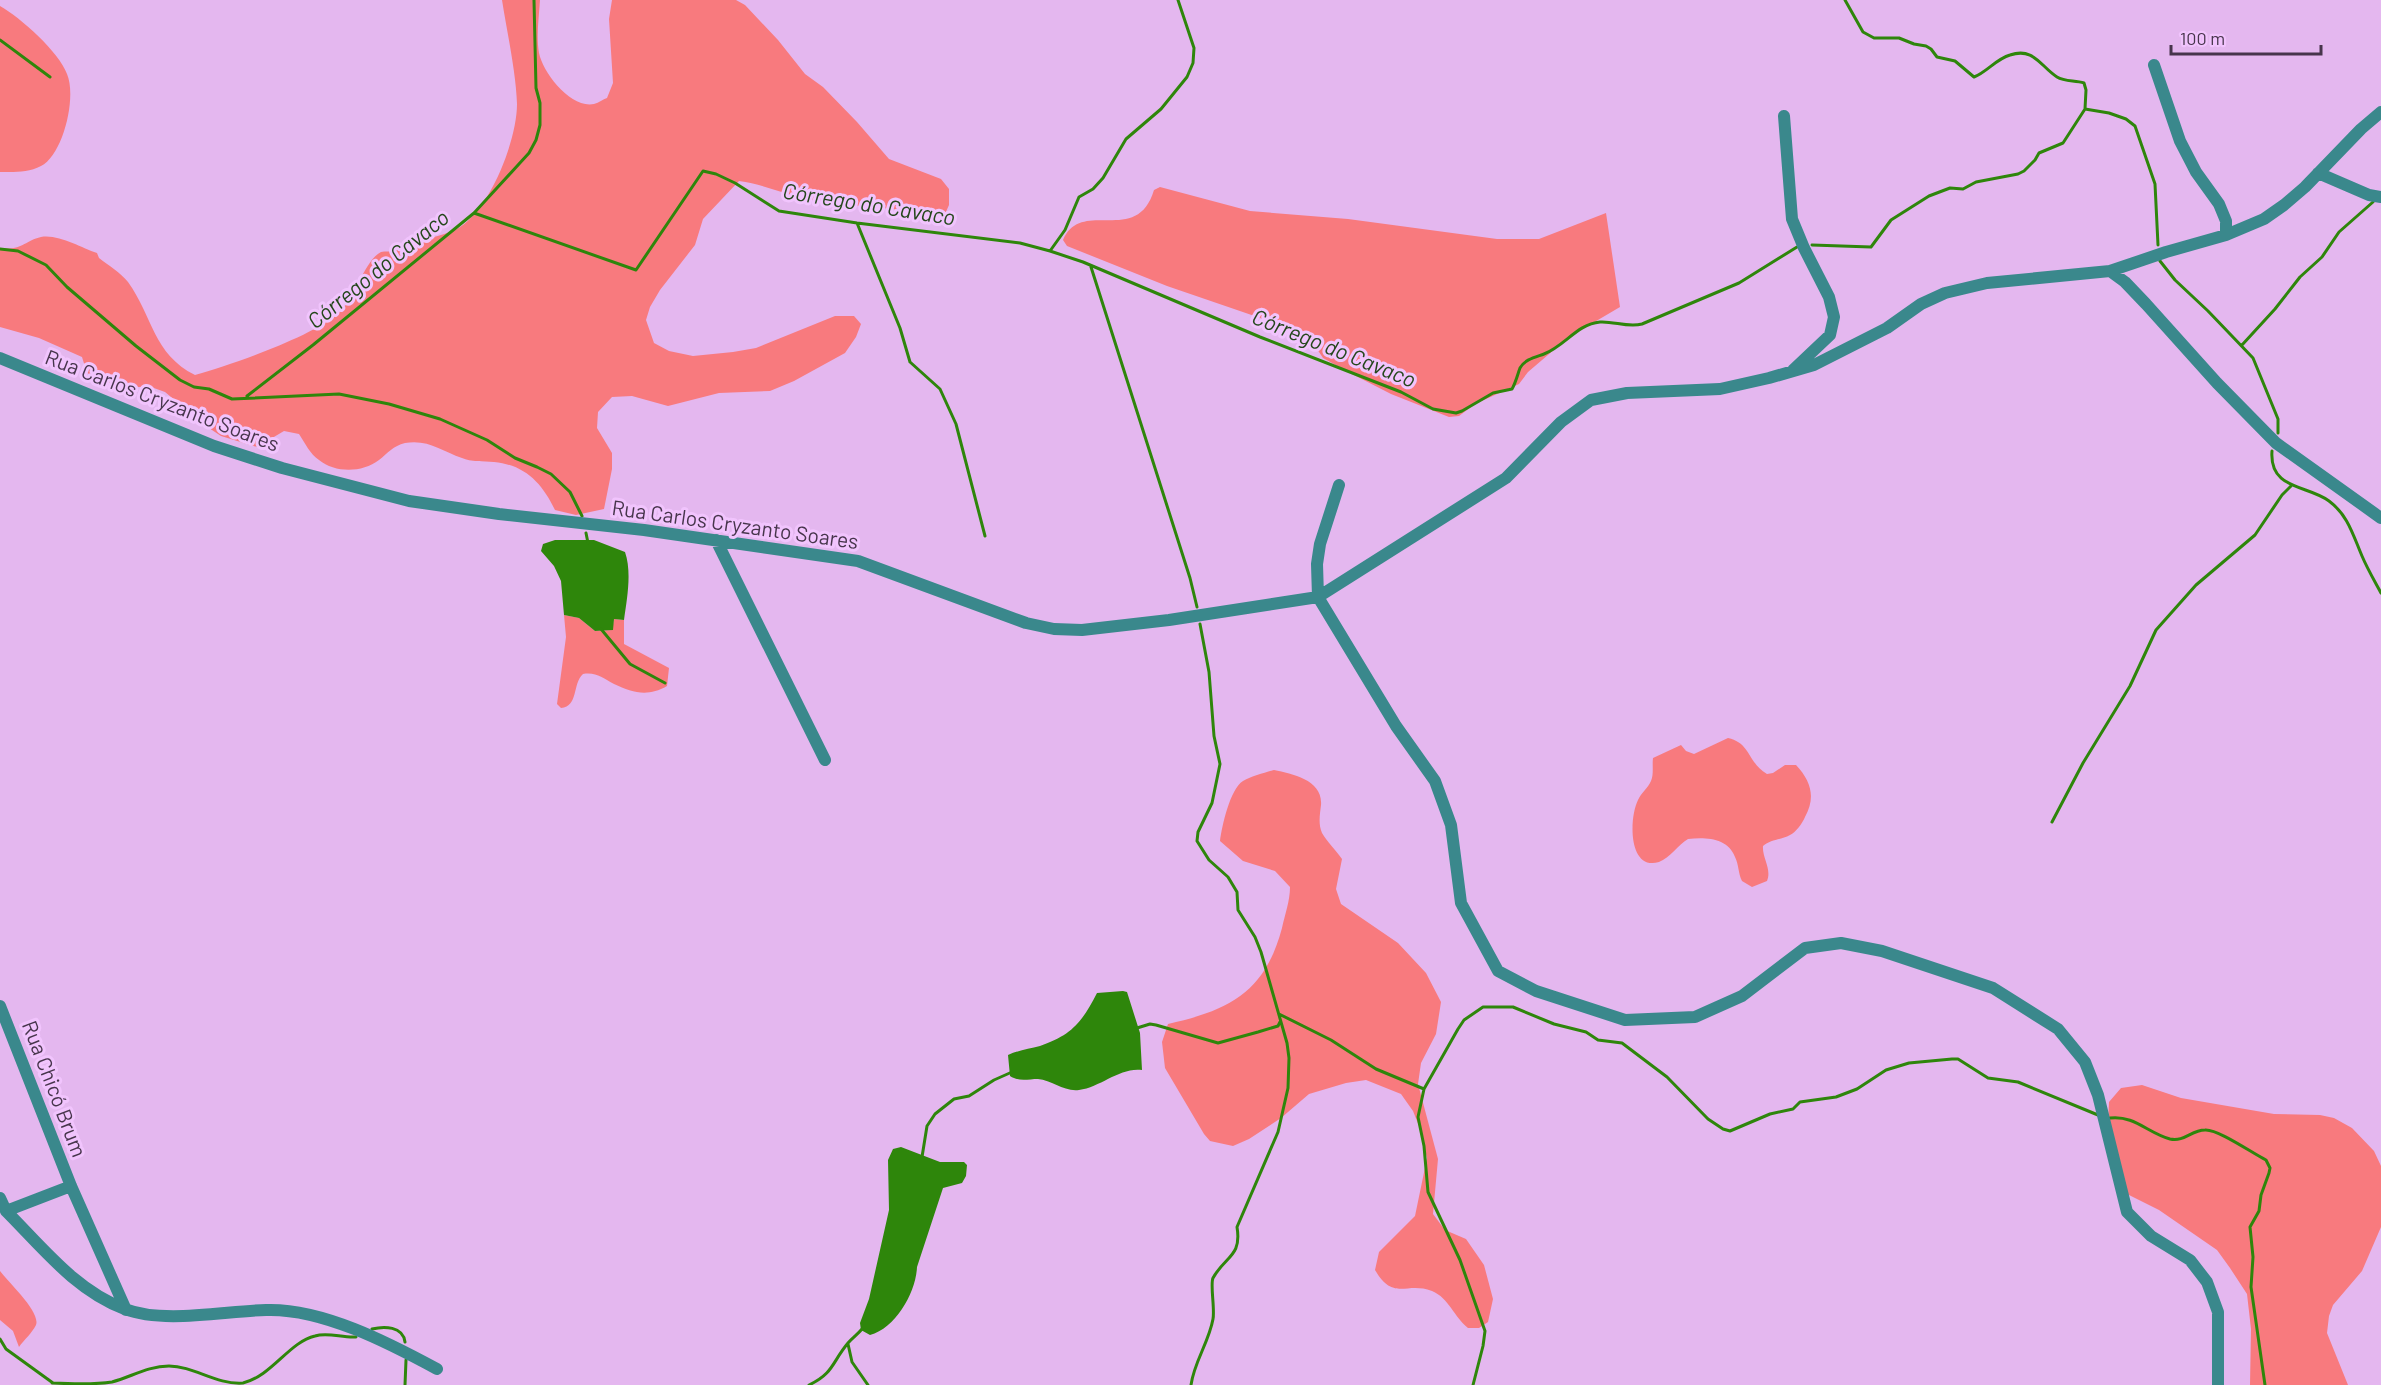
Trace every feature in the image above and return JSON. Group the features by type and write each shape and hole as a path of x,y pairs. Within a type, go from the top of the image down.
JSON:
{"street":[{"path":"2154,65 2180,141 2196,172 2219,204 2226,221 2226,235"},
{"name":"Rua Carlos Cryzanto Soares","path":"0,358 213,446 282,468 409,501 716,540 858,561 1026,623 1054,629 1082,630 1169,620 1318,597 1506,478 1561,422 1591,400 1627,393 1720,389 1793,371 1814,365 1887,328 1921,304 1945,293 1987,283 2110,271 2226,235 2264,219 2306,187 2361,129 2381,112"},
{"path":"1784,116 1792,219 1829,297 1834,317 1830,335 1793,371"},
{"path":"2318,173 2369,195 2381,197"},
{"path":"2110,271 2125,282 2186,350 2276,443 2381,518"},
{"path":"1339,484 1320,544 1317,564 1318,597 1396,726 1435,781 1451,825 1461,903 1498,971 1536,991 1625,1020 1695,1017 1742,996 1805,948 1841,944 1882,951 1993,988 2058,1029 2085,1062 2098,1095 2127,1212 2151,1236 2190,1260 2207,1282 2218,1312 2218,1385"},
{"path":"716,540 825,760"},
{"name":"Rua Chicó Brum","path":"0,1006 71,1186 126,1310"},
{"path":"6,1211 71,1186"},
{"path":"0,1198 6,1211 81,1287 126,1310 159,1315 213,1315 267,1310 305,1312 389,1342 437,1369"}],"shaded area":[{"path":"502,0 540,0 538,40 542,61 559,88 576,101 585,104 596,103 607,98 613,83 609,19 612,0 736,0 745,5 778,40 805,74 823,87 889,159 941,179 949,189 949,205 945,214 933,215 814,201 739,181 703,219 695,245 660,290 650,307 646,320 654,343 669,351 693,356 756,348 835,316 854,316 861,324 856,337 845,353 794,381 770,391 719,393 668,406 632,396 612,397 598,412 597,428 612,453 612,469 604,509 576,515 555,510 538,484 515,467 494,462 473,461 428,444 413,442 401,444 372,464 349,470 333,467 316,458 299,434 284,431 257,447 221,436 165,392 151,387 118,387 87,373 82,357 39,338 0,327 0,248 13,248 41,237 62,239 97,253 99,258 122,275 136,295 155,334 170,357 195,375 271,349 327,321 340,312 375,256 381,252 395,251 411,243 455,230 479,208 490,192 512,137 517,104"},
{"path":"0,6 48,46 63,65 70,84 69,110 62,138 56,150 41,166 26,171 0,172"},
{"path":"1160,187 1250,211 1348,219 1497,239 1539,239 1606,213 1620,307 1569,337 1528,372 1519,384 1475,404 1459,416 1449,417 1391,394 1352,374 1323,358 1315,346 1305,338 1272,322 1167,286 1067,246 1063,240 1071,228 1082,222 1122,220 1135,216 1146,207 1154,190"},
{"path":"555,540 594,540 625,552 629,577 624,620 614,619 613,630 595,631 579,618 564,615 561,581 554,566 541,551 543,544"},
{"path":"564,615 579,618 595,631 612,630 614,619 624,620 624,644 669,668 667,686 647,693 621,687 596,675 583,674 577,683 573,699 567,706 561,708 557,704 566,637"},
{"path":"1728,738 1741,744 1767,774 1785,765 1796,765 1808,783 1811,796 1808,810 1799,828 1790,835 1763,846 1768,868 1767,881 1752,887 1742,881 1732,851 1722,842 1702,838 1688,839 1663,860 1649,863 1641,859 1634,841 1635,808 1639,797 1651,781 1653,758 1681,745 1686,751 1694,754"},
{"path":"1274,770 1298,776 1312,784 1320,796 1322,833 1342,859 1336,889 1341,904 1398,943 1426,973 1441,1002 1436,1034 1421,1063 1418,1084 1438,1159 1433,1214 1445,1230 1466,1239 1484,1265 1493,1299 1488,1322 1479,1328 1468,1328 1438,1294 1423,1289 1395,1288 1382,1280 1375,1270 1379,1252 1415,1216 1427,1158 1413,1111 1401,1094 1366,1080 1346,1083 1309,1094 1281,1118 1249,1139 1233,1146 1210,1141 1165,1068 1162,1042 1168,1024 1210,1012 1242,995 1266,968 1275,950 1290,887 1275,871 1243,861 1220,841 1227,808 1238,785 1250,778"},
{"path":"1127,992 1140,1033 1142,1070 1126,1071 1079,1090 1068,1089 1043,1080 1020,1080 1010,1076 1008,1055 1051,1042 1068,1032 1081,1020 1097,993"},
{"path":"2142,1085 2181,1098 2274,1114 2320,1115 2334,1118 2352,1128 2374,1151 2381,1166 2381,1227 2362,1271 2333,1305 2327,1333 2348,1385 2250,1385 2251,1329 2247,1294 2217,1250 2159,1210 2125,1193 2108,1122 2109,1102 2121,1088"},
{"path":"901,1147 940,1162 964,1162 967,1165 966,1176 962,1183 943,1188 917,1267 913,1287 903,1308 888,1325 870,1335 861,1330 860,1323 869,1299 889,1210 888,1160 893,1149"},
{"path":"0,1271 29,1305 36,1319 36,1325 19,1347 13,1331 0,1320"}],"waterway":[{"name":"Córrego do Cavaco","path":"247,396 474,213 529,153 540,125 540,103 536,88 534,0"},
{"path":"1050,251 1065,230 1079,197 1093,189 1103,178 1126,139 1161,109 1187,77 1193,63 1194,48 1178,0"},
{"name":"Córrego do Cavaco","path":"1812,245 1871,247 1891,220 1929,196 1950,188 1963,189 1976,182 2018,174 2024,171 2039,153 2063,143 2085,109 2084,83 2057,77 2031,56 2018,53 2010,55 1974,77 1955,61 1937,57 1926,46 1899,38 1874,38 1863,32 1845,0"},
{"path":"0,40 50,77"},
{"name":"Córrego do Cavaco","path":"2085,109 2109,113 2126,119 2135,126 2155,184 2158,245"},
{"name":"Córrego do Cavaco","path":"474,213 636,270 703,171 735,183 779,211 1020,243 1050,251 1083,262 1260,337 1401,392 1433,409 1456,413 1493,393 1512,389 1520,368 1525,362 1558,346 1584,327 1600,322 1642,324 1739,283 1797,247"},
{"name":"Córrego do Cavaco","path":"2242,345 2300,277 2322,257 2339,232 2373,202"},
{"path":"857,223 900,328 910,362 940,389 956,424 985,536"},
{"path":"0,249 18,251 46,265 67,287 136,346 180,380 194,387 209,389 232,399 339,394 389,404 440,419 487,440 515,458 551,474 570,492 582,516"},
{"name":"Córrego do Cavaco","path":"2160,261 2175,280 2253,358 2278,419 2278,433"},
{"path":"1091,267 1190,578 1197,607"},
{"path":"2272,451 2273,464 2283,480 2329,501 2341,513 2381,593"},
{"path":"2052,822 2083,763 2130,686 2156,630 2196,585 2255,535 2282,495 2291,486"},
{"path":"586,533 588,543"},
{"path":"1191,1385 1213,1319 1213,1278 1235,1251 1238,1237 1237,1227 1278,1132 1288,1088 1289,1058 1287,1043 1261,952 1255,937 1238,910 1237,892 1228,877 1209,860 1197,841 1198,832 1212,803 1220,764 1214,736 1209,672 1200,624"},
{"path":"601,629 630,664 665,683"},
{"path":"1473,1385 1485,1331 1460,1260 1428,1192 1424,1146 1418,1117 1424,1089 1458,1029 1464,1020 1483,1007 1513,1007 1554,1024 1586,1032 1598,1040 1622,1043 1667,1077 1708,1119 1730,1131 1770,1114 1793,1109 1800,1102 1836,1097 1857,1089 1886,1070 1909,1063 1952,1059 1958,1059 1988,1078 2018,1082 2098,1115"},
{"path":"1279,1014 1331,1040 1376,1069 1424,1089"},
{"path":"1137,1028 1150,1024 1156,1025 1218,1043 1278,1026 1280,1022"},
{"path":"922,1157 927,1126 935,1114 954,1099 969,1096 1012,1072"},
{"path":"2110,1118 2126,1119 2170,1139 2180,1139 2205,1130 2211,1131 2266,1160 2270,1168 2269,1173 2261,1195 2259,1211 2250,1227 2253,1257 2251,1287 2265,1385"},
{"path":"372,1329 392,1328 401,1333 405,1342"},
{"path":"809,1385 828,1371 848,1343 862,1329"},
{"path":"52,1383 112,1382 161,1366 178,1367 224,1381 243,1383 263,1374 306,1339 325,1335 356,1337"},
{"path":"0,1339 6,1349 53,1383"},
{"path":"848,1344 852,1362 868,1385"},
{"path":"405,1385 406,1360"}]}
